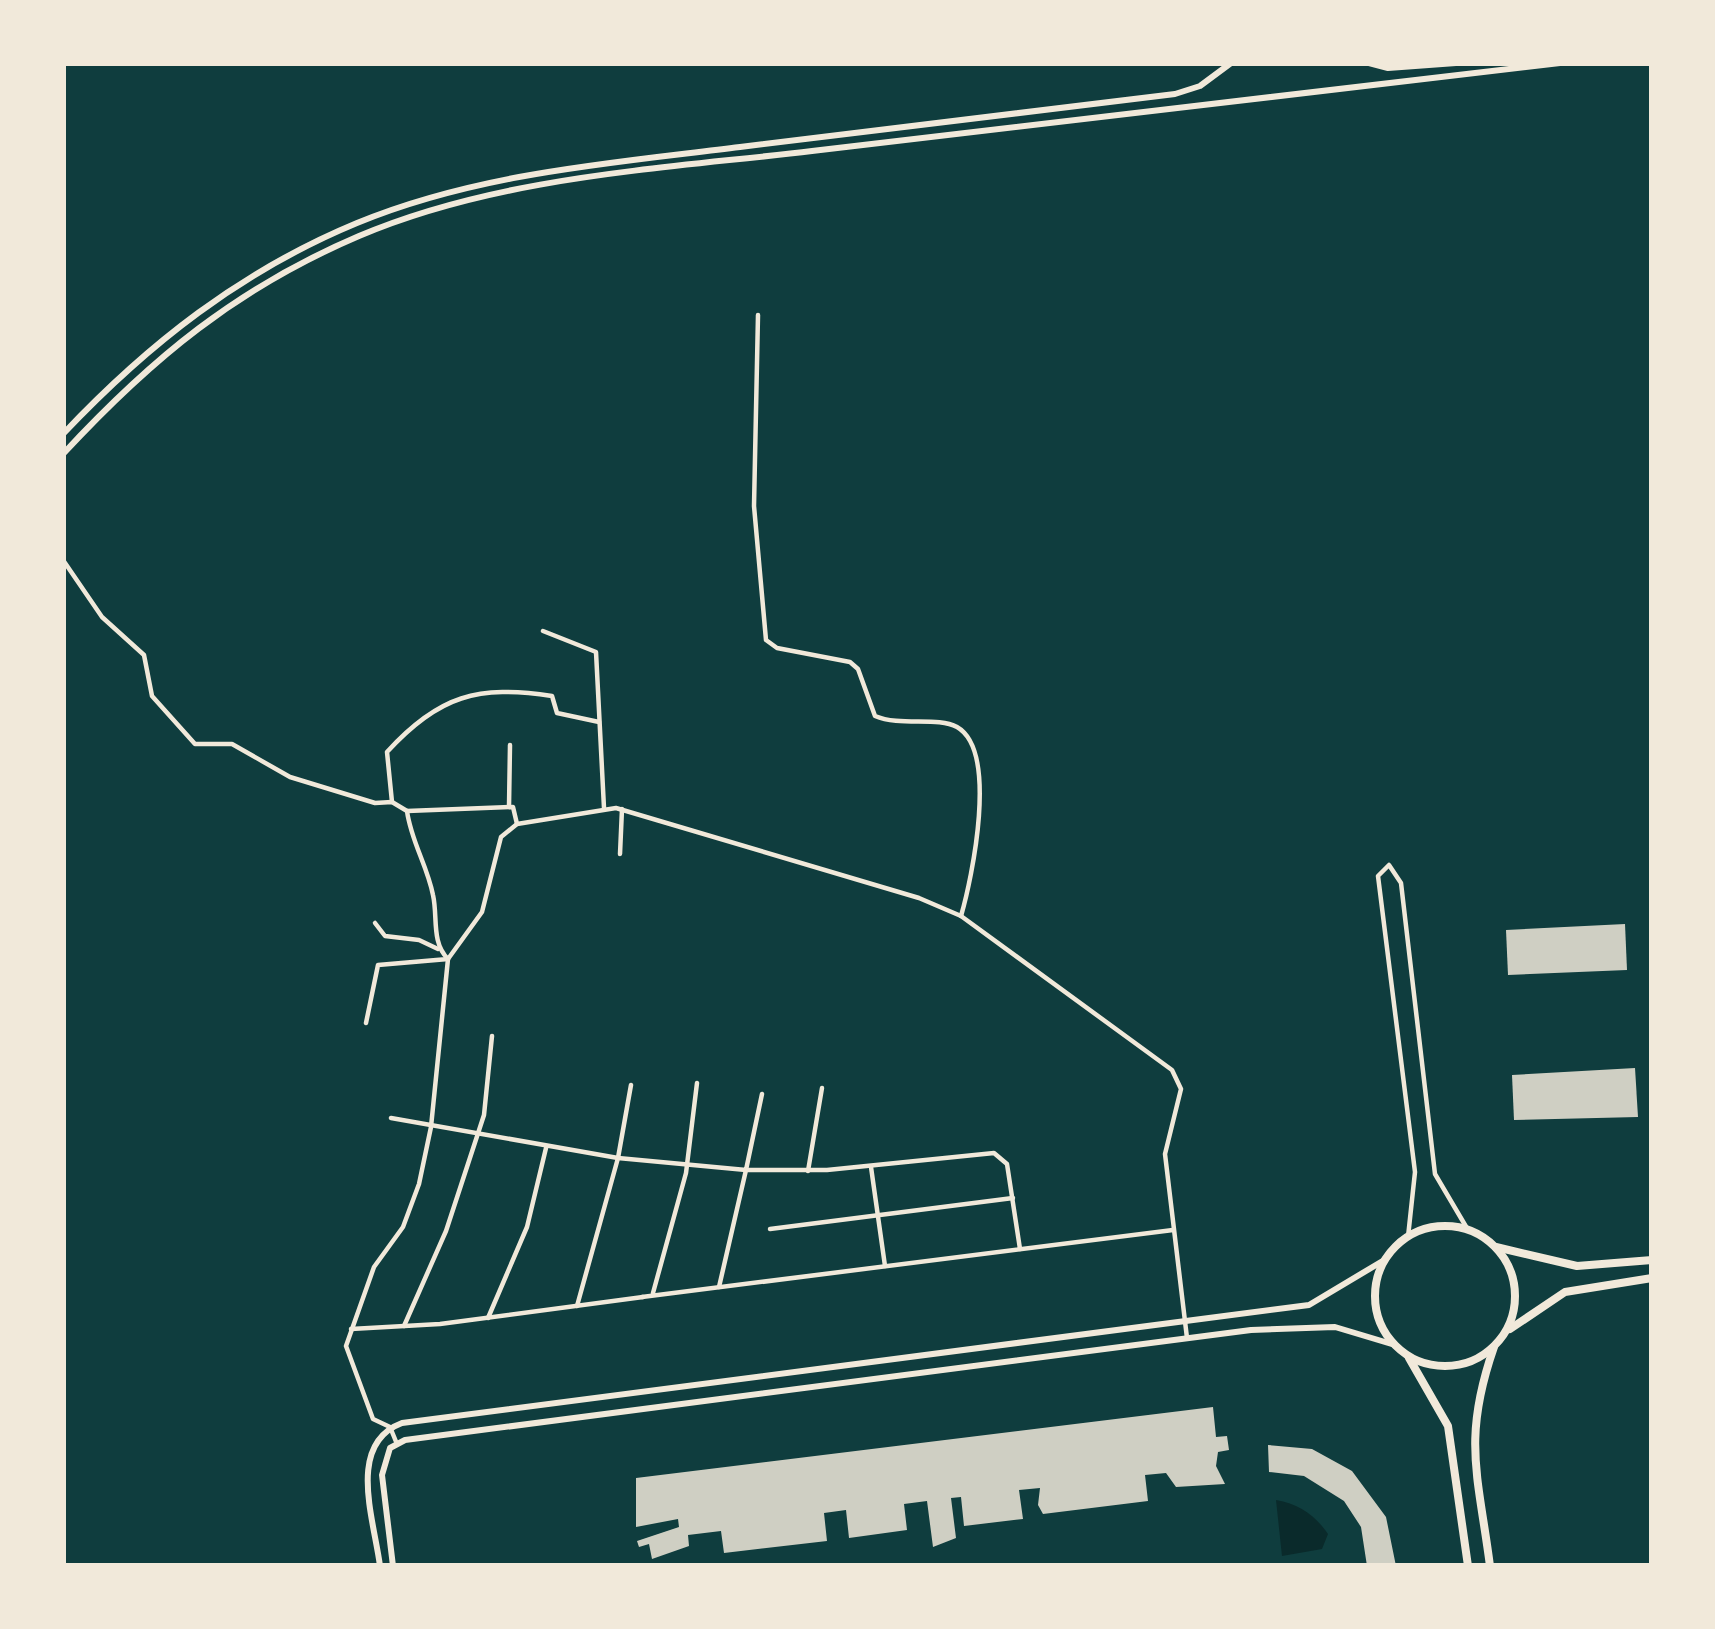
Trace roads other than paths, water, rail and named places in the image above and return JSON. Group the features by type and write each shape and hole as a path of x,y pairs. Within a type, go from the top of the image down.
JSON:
{"main road":[{"path":"63,434 145,350 288,256 357,223 454,192 604,164 1175,94 1200,86 1231,63"},
{"path":"1376,64 1456,63"},
{"path":"63,454 153,360 294,267 362,235 475,200 606,176 1560,63"},
{"path":"1200,86 1202,104"},
{"path":"145,350 153,360"},
{"path":"380,1566 368,1456 373,1442 390,1427 1310,1306 1386,1259 1408,1237 1437,1227 1468,1230 1495,1247 1577,1266 1652,1260"},
{"path":"1490,1566 1471,1434 1475,1399 1504,1333 1515,1288 1495,1247"},
{"path":"1386,1259 1375,1304 1395,1345"},
{"path":"1504,1333 1565,1292 1652,1278"},
{"path":"392,1566 382,1475 384,1457 397,1444 1312,1325 1395,1345 1408,1355 1448,1426 1468,1566"},
{"path":"1408,1355 1453,1365 1495,1346"}],"street":[{"path":"758,315 754,506 766,640 778,648 850,662 858,669 874,716 892,723 944,722 960,728 974,743 978,825 961,916"},
{"path":"63,560 102,617 144,655 152,696 195,744 232,744 306,783 392,802 407,811 509,807"},
{"path":"543,631 596,652 604,808"},
{"path":"392,802 387,752 435,711 476,692 498,687 552,696 557,713 598,722"},
{"path":"510,745 509,807 517,824"},
{"path":"397,1444 390,1427 373,1418 346,1346 374,1267 404,1227 431,1127 448,959 482,911 494,849 517,824 604,808 622,809 919,898 961,916 1172,1070 1181,1089 1165,1154 1187,1340"},
{"path":"620,854 622,809"},
{"path":"407,811 411,838 434,897 438,949"},
{"path":"1408,1237 1415,1172 1378,876 1389,865 1401,883 1435,1174 1468,1230"},
{"path":"375,923 385,936 419,940 448,959"},
{"path":"367,1023 378,965 448,959"},
{"path":"404,1326 446,1231 477,1135 492,1036"},
{"path":"642,1297 657,1289 686,1166 697,1083"},
{"path":"577,1306 618,1158 631,1085"},
{"path":"808,1171 822,1088"},
{"path":"719,1287 762,1094"},
{"path":"391,1118 618,1158 746,1170 871,1167 994,1153 1007,1164 1020,1249"},
{"path":"488,1318 527,1227 546,1146"},
{"path":"871,1167 885,1266"},
{"path":"770,1229 1013,1198"},
{"path":"351,1329 488,1318 1174,1230"}],"water":[{"path":"1276,1500 1318,1521 1328,1534 1322,1549 1282,1556"}]}
